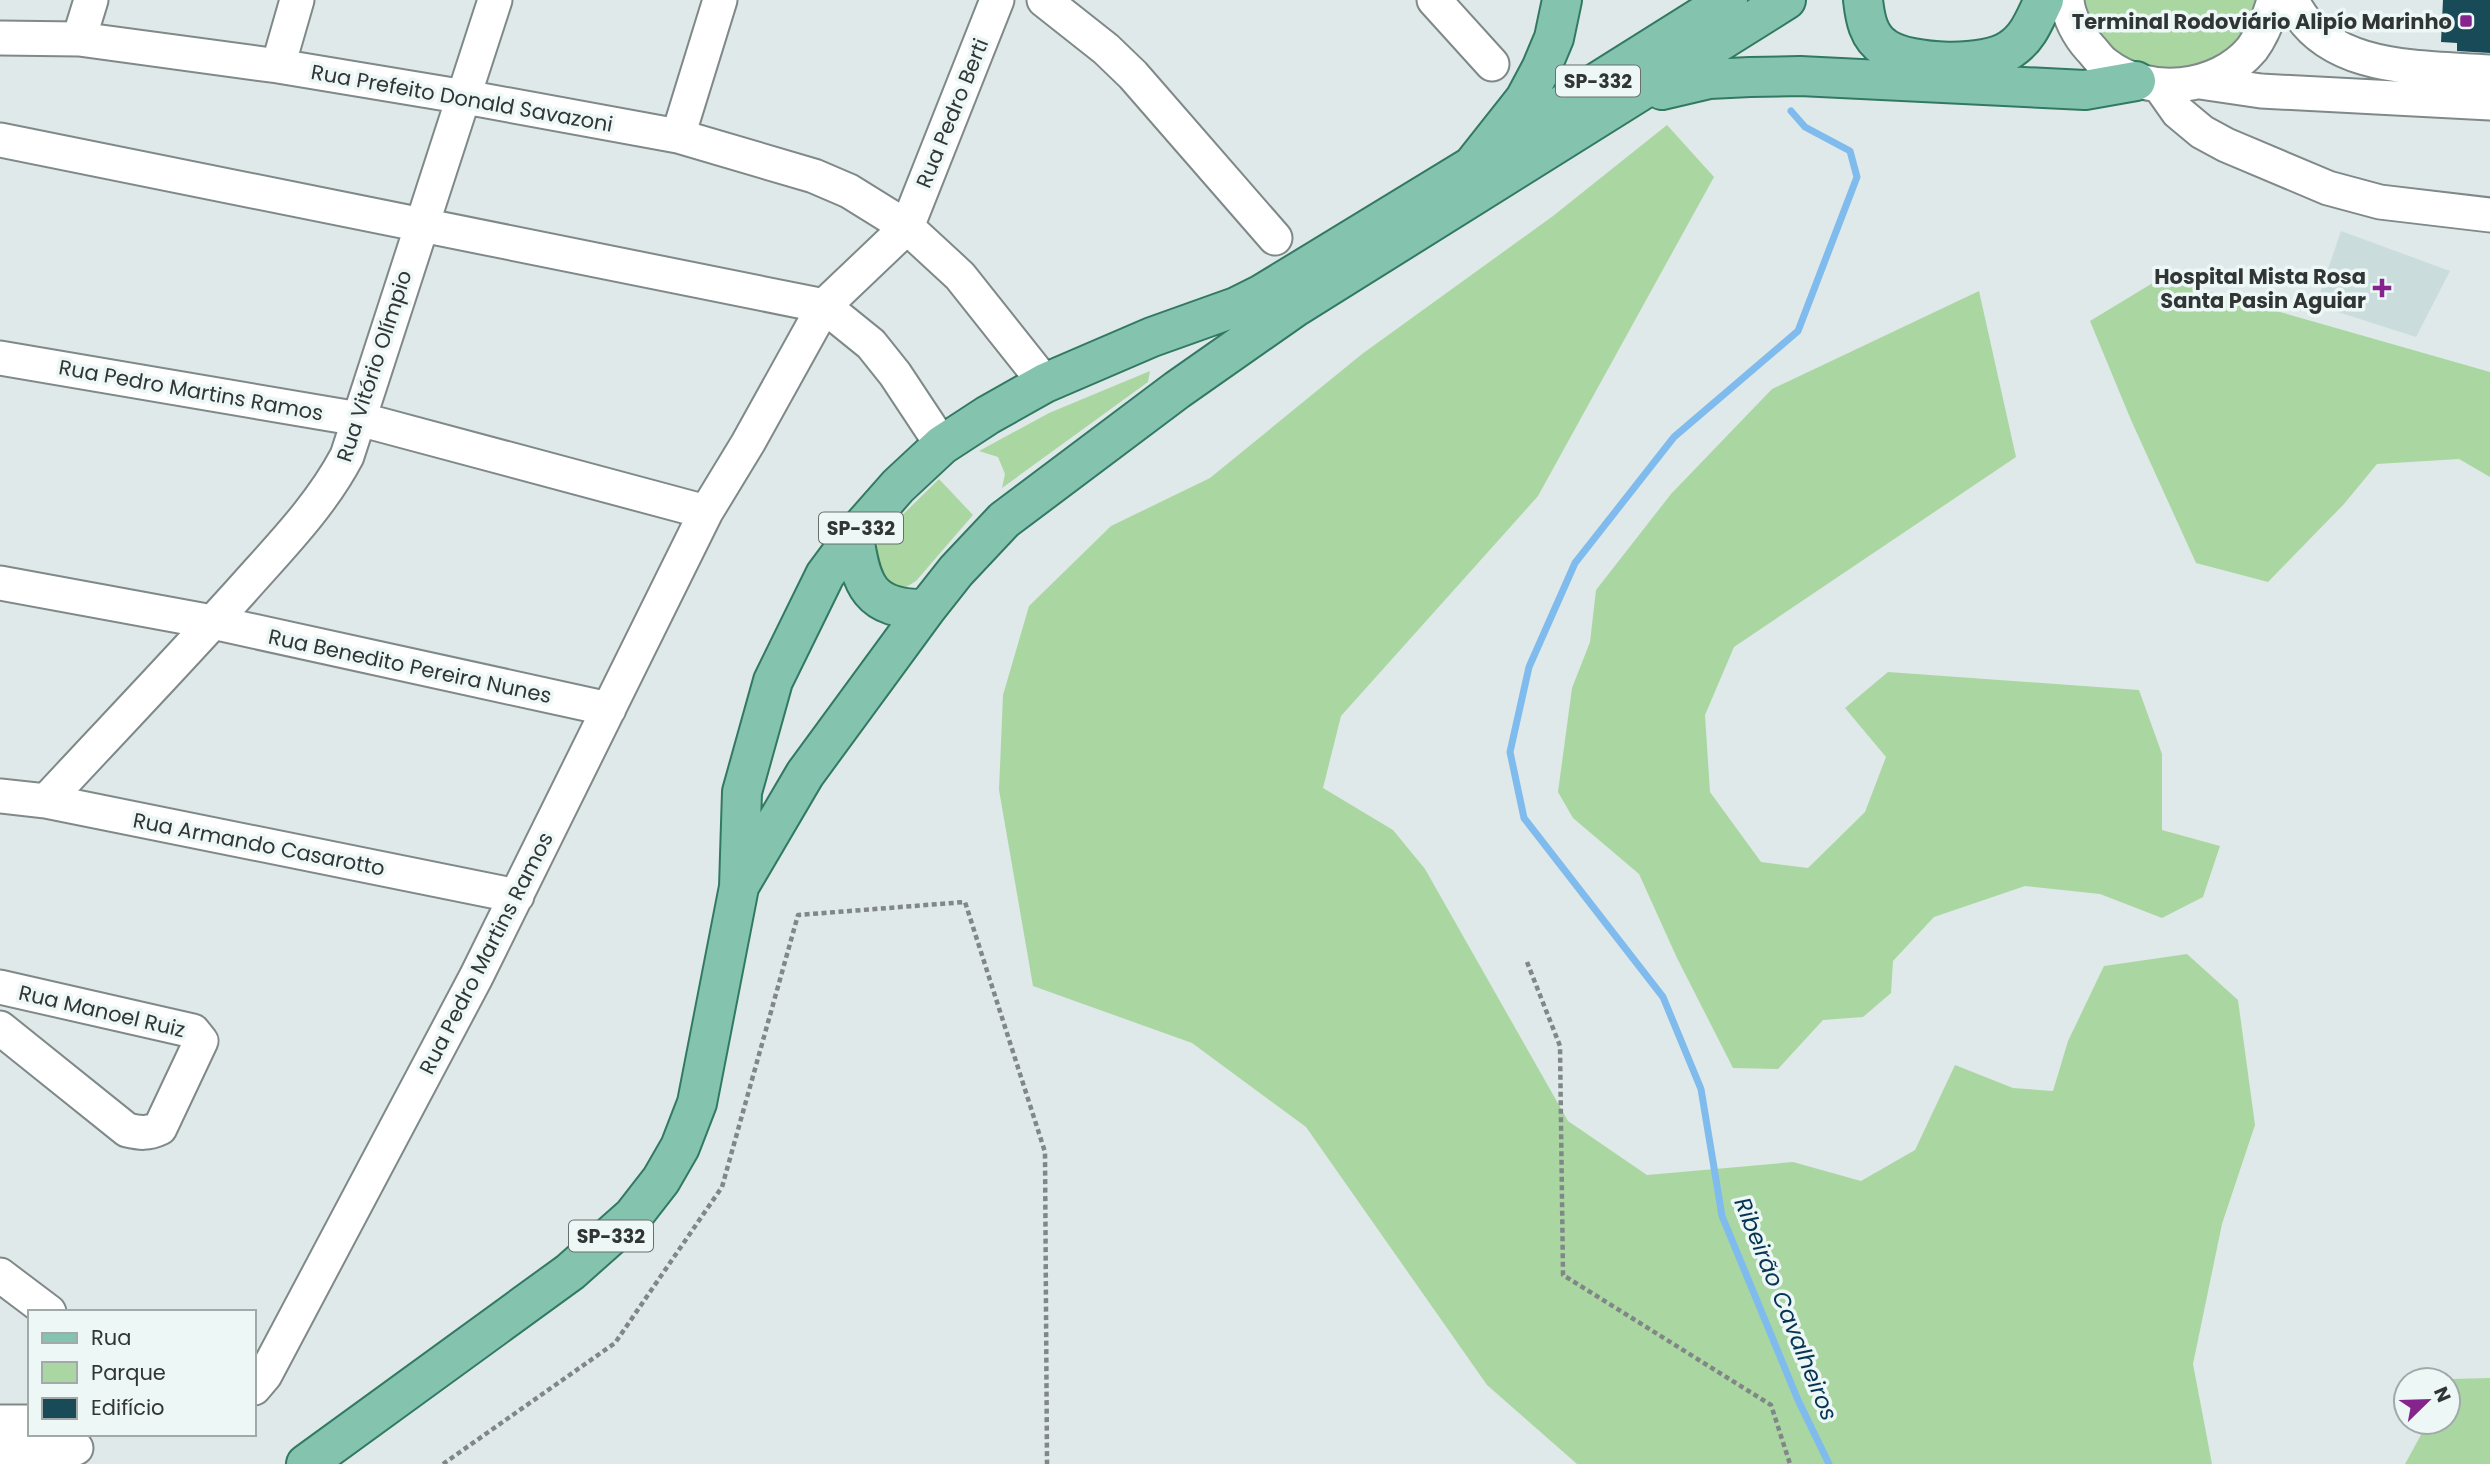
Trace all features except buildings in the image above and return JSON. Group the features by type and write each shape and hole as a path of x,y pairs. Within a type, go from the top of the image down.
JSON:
{"main road":[{"path":"1474,181 1541,69 1554,38 1562,0"},
{"name":"SP-332","path":"739,887 805,774 926,609 979,545 1004,520 1177,390 1474,181 1583,91 1728,18 1786,0"},
{"path":"1863,0 1865,20 1874,38 1884,47 1899,55 1944,61 1980,60 2010,51 2022,40 2047,2"},
{"name":"SP-332","path":"306,1464 570,1272 633,1216 661,1180 680,1147 697,1103 739,887 742,792 773,681 825,575 854,536 898,486 942,445 1045,383 1152,337 1236,307 1614,108 1728,18"},
{"path":"1614,108 1674,85 1709,79 1800,76 2085,90 2148,83"},
{"name":"SP-332","path":"854,536 865,585 876,598 912,610 926,609"}],"street":[{"path":"79,39 91,0"},
{"path":"278,66 297,0"},
{"name":"Rua Vitório Olímpio","path":"46,801 212,622 313,510 332,485 347,456 495,0"},
{"path":"678,136 720,0"},
{"name":"Rua Pedro Berti","path":"907,227 997,0"},
{"path":"1044,0 1106,49 1133,75 1275,238"},
{"path":"1434,0 1492,64"},
{"path":"2200,82 2228,70 2251,49 2268,23 2274,0"},
{"path":"2292,0 2303,19 2321,36 2343,50 2361,57 2404,66 2490,72"},
{"path":"2047,2 2105,64 2148,83 2202,132 2226,145 2328,188 2380,202 2490,215"},
{"name":"Rua Prefeito Donald Savazoni","path":"0,38 79,39 278,66 465,97 678,136 814,176 849,191 907,227 960,276 1045,383"},
{"path":"2148,83 2200,82 2260,91 2490,103"},
{"path":"0,140 824,306 871,344 902,384 942,445"},
{"name":"Rua Pedro Martins Ramos","path":"256,1386 265,1375 317,1278 517,896 706,512 748,443 824,306 907,227"},
{"name":"Rua Pedro Martins Ramos","path":"0,358 359,419 706,512"},
{"name":"Rua Benedito Pereira Nunes","path":"0,583 212,622 609,709"},
{"name":"Rua Armando Casarotto","path":"0,796 46,801 517,896"},
{"name":"Rua Manoel Ruiz","path":"0,987 192,1031 201,1041 160,1128 151,1133 141,1133 127,1130 0,1028"},
{"path":"0,1275 46,1310"},
{"path":"0,1422 28,1422"},
{"path":"0,1450 77,1449"}],"path":[{"path":"443,1464 615,1343 722,1187 798,915 965,902 1045,1152 1047,1464"},
{"path":"1527,962 1560,1046 1563,1275 1771,1405 1790,1464"}],"shaded area":[{"name":"Hospital Mista Rosa Santa Pasin Aguiar","path":"2341,231 2450,271 2416,337 2316,305"}],"green space":[{"path":"2084,0 2262,0 2249,30 2235,49 2213,63 2181,71 2165,71 2134,62 2107,42 2096,28"},
{"path":"1667,125 1714,177 1538,496 1341,716 1323,788 1393,830 1425,869 1568,1121 1647,1175 1793,1162 1861,1181 1915,1150 1955,1065 2013,1088 2053,1091 2068,1041 2104,966 2187,954 2238,1000 2255,1125 2222,1224 2193,1364 2212,1464 1577,1464 1487,1385 1306,1127 1192,1043 1033,986 999,790 1003,695 1029,606 1111,526 1210,478 1362,354 1553,216"},
{"path":"2161,278 2490,372 2490,477 2459,459 2377,464 2344,504 2268,582 2196,563 2131,420 2090,321"},
{"path":"1979,291 2016,457 1734,647 1705,715 1710,792 1761,862 1808,868 1865,812 1886,757 1845,708 1888,672 2139,690 2162,754 2162,830 2220,846 2203,897 2162,918 2100,894 2025,886 1934,917 1893,961 1891,993 1863,1017 1823,1020 1778,1069 1733,1068 1677,958 1639,874 1573,818 1558,792 1572,688 1590,642 1596,590 1671,494 1772,389"},
{"path":"1150,371 1148,382 1002,488 1005,474 998,457 979,451 1049,413"},
{"path":"939,479 973,515 916,581 895,594 866,565 885,532"},
{"path":"2490,1378 2490,1464 2405,1464 2420,1436 2462,1436 2462,1379"}],"waterway":[{"name":"Ribeirão Cavalheiros","path":"1791,111 1805,127 1850,151 1857,177 1798,331 1674,437 1575,563 1529,667 1510,752 1524,818 1663,997 1701,1089 1722,1216 1798,1400 1829,1464"}],"place":[{"name":"Terminal Rodoviário Alipío Marinho","path":"2466,21"},
{"name":"Hospital Mista Rosa Santa Pasin Aguiar","path":"2382,288"}]}
